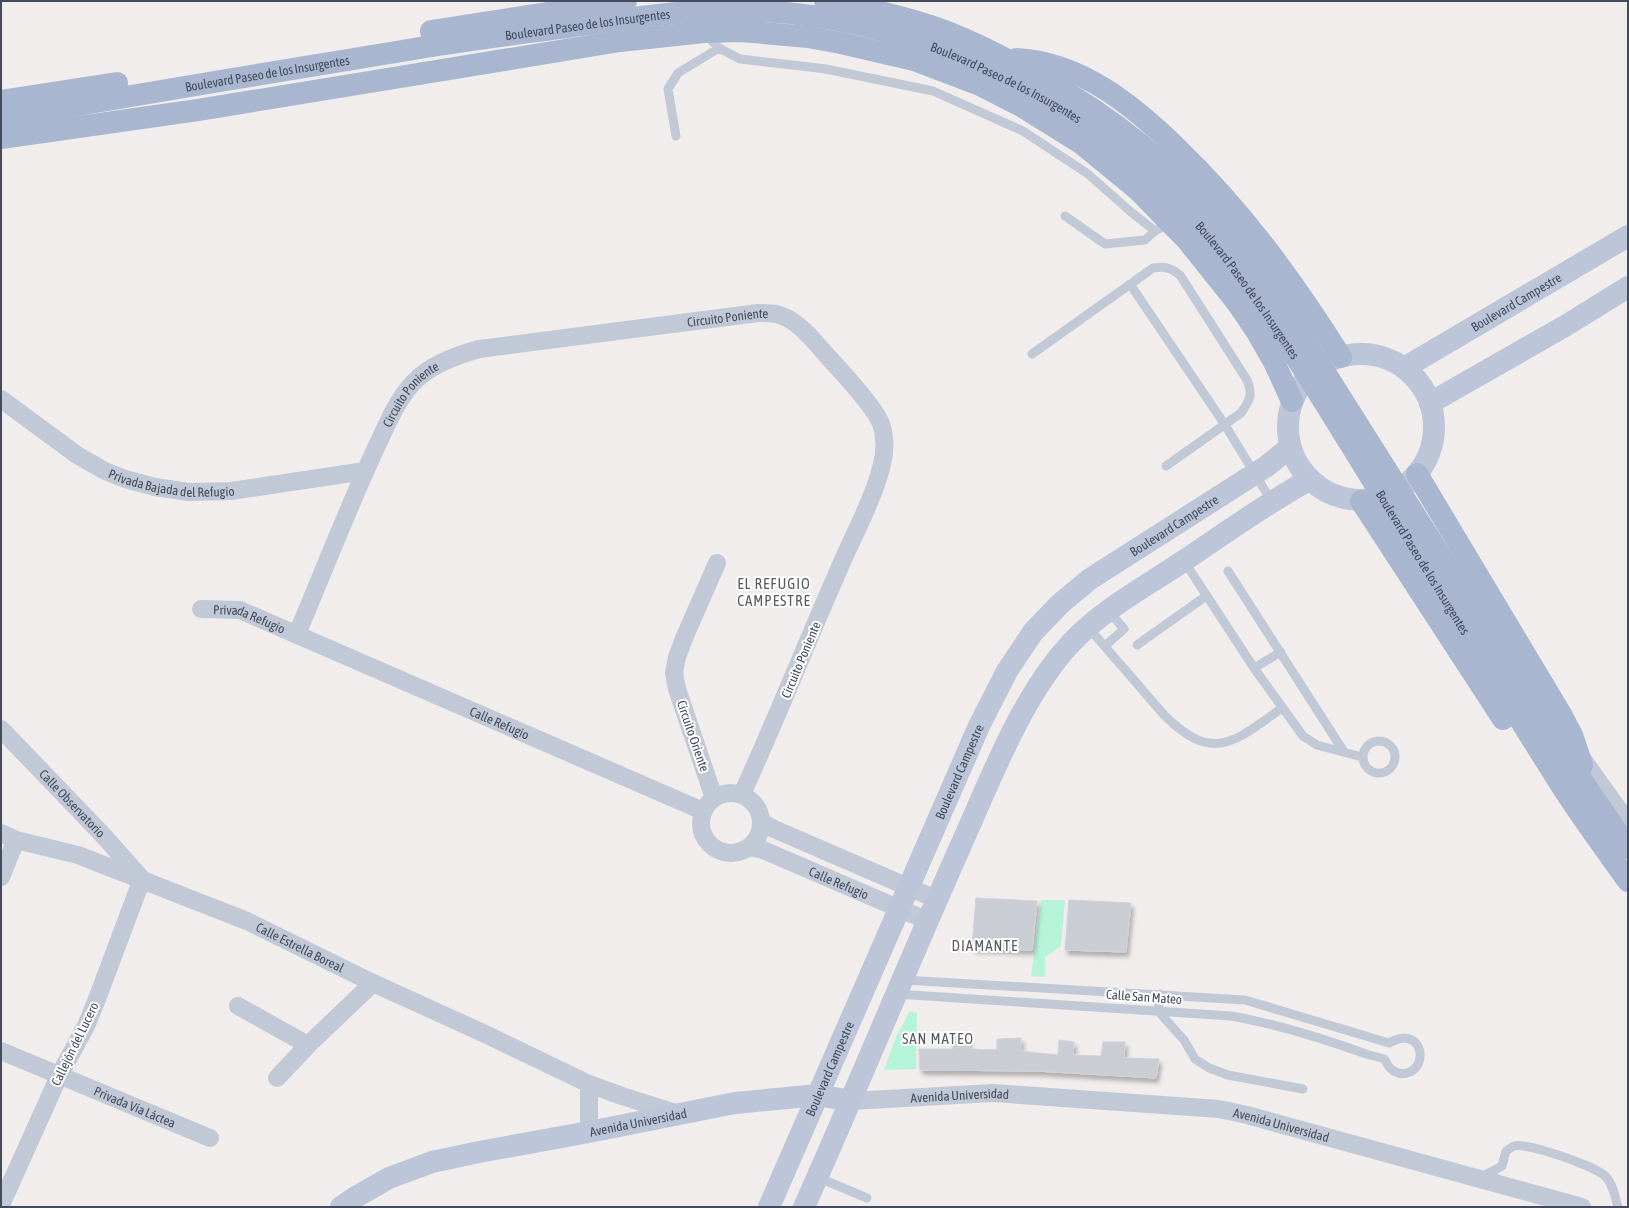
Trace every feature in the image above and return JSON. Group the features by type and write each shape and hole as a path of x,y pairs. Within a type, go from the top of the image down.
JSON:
{"main road":[{"name":"Boulevard Paseo de los Insurgentes","path":"1,101 626,1"},
{"name":"Boulevard Paseo de los Insurgentes","path":"825,1 882,13 945,31 974,43 1003,58 1051,103"},
{"name":"Boulevard Paseo de los Insurgentes","path":"1,118 435,46 672,13 716,10 786,13 829,18 867,26 946,51 1018,85 1081,119 1140,165 1199,224 1314,371 1391,493 1628,848"},
{"path":"1,138 198,110 620,40 704,32 741,32 785,35 877,50 914,60 980,85 1021,106 1051,103"},
{"path":"1003,58 1032,59 1055,65 1080,75 1113,94 1141,116 1204,174 1236,210 1265,245 1315,316 1341,357"},
{"path":"1051,103 1062,80 1069,76 1080,75"},
{"path":"1051,103 1082,144 1138,190 1163,227 1187,240 1238,304 1257,332 1274,362 1292,401"},
{"path":"1417,474 1562,716 1572,735 1579,754 1587,788"},
{"name":"Boulevard Paseo de los Insurgentes","path":"1391,493 1565,792 1628,880"},
{"path":"1361,501 1520,746 1548,778 1565,792"}],"street":[{"name":"Boulevard Campestre","path":"1404,368 1628,236"},
{"path":"1430,403 1565,326 1628,287"},
{"name":"Circuito Poniente","path":"297,634 365,471 398,401 413,383 428,370 455,356 479,349 758,313 778,314 797,324 835,364 872,408 881,424 884,441 883,459 875,487 838,569 772,727 742,794"},
{"path":"1358,354 1374,355 1385,358 1404,368 1420,384 1430,403 1433,415 1432,440 1429,452 1417,474 1391,493 1361,501 1339,498 1320,489 1309,480 1294,459 1290,447 1287,424 1292,401 1314,371 1341,357 1358,354"},
{"name":"Privada Bajada del Refugio","path":"1,399 77,455 105,471 125,479 155,487 189,492 231,491 365,471"},
{"name":"Boulevard Campestre","path":"769,1207 979,726 1007,671 1033,632 1061,603 1090,579 1274,460 1290,447"},
{"path":"804,1207 851,1101 936,899 996,767 1026,706 1051,669 1069,645 1087,626 1108,609 1184,561 1272,502 1309,480"},
{"name":"Circuito Oriente","path":"709,804 677,689 674,673 685,636 717,563"},
{"name":"Privada Refugio","path":"201,609 240,610 297,634"},
{"name":"Calle Refugio","path":"297,634 709,804"},
{"name":"Calle Observatorio","path":"1,729 101,833 142,879"},
{"path":"1579,754 1628,821"},
{"path":"732,792 742,794 756,805 760,813 761,822 758,836 749,847 739,852 728,853 717,850 708,843 702,833 700,822 709,804 723,794 732,792"},
{"name":"Calle Refugio","path":"761,822 936,899"},
{"path":"1,877 8,837"},
{"name":"Calle Estrella Boreal","path":"8,837 78,855 247,921 373,983 483,1033 589,1084 679,1114"},
{"name":"Calle Refugio","path":"749,847 763,850 928,920"},
{"name":"Callejón del Lucero","path":"1,1205 59,1076 98,999 142,879"},
{"path":"277,1078 308,1045 373,983"},
{"path":"238,1006 308,1045"},
{"name":"Privada Vía Láctea","path":"1,1051 210,1138"},
{"path":"589,1084 589,1132"},
{"name":"Avenida Universidad","path":"341,1207 389,1178 432,1162 734,1103 818,1095 851,1101 993,1093 1219,1109 1247,1115 1582,1207"}],"lane":[{"path":"704,32 719,48 740,59 826,69 933,91 1023,132 1088,174 1131,212 1163,227 1145,240 1105,244 1065,216"},
{"path":"676,136 668,90 678,73 719,48"},
{"path":"1032,354 1153,268 1163,266 1172,269 1180,275 1247,380 1251,390 1249,402 1241,413 1166,466"},
{"path":"1130,284 1225,425 1272,502"},
{"path":"1184,561 1254,668 1303,736 1310,742 1317,745 1362,757"},
{"path":"1228,571 1344,752"},
{"path":"1137,645 1206,596"},
{"path":"1105,646 1124,629 1108,609"},
{"path":"1087,626 1179,730 1199,741 1216,744 1230,742 1252,730 1282,708"},
{"path":"1254,668 1281,652"},
{"name":"Calle San Mateo","path":"899,987 1042,987 1245,1000 1389,1043 1402,1037 1414,1041 1420,1050 1420,1060 1415,1069 1404,1074 1397,1074 1390,1069 1384,1059 1332,1042 1253,1020 1231,1016 1041,1002 899,987"},
{"path":"1041,1002 1042,987"},
{"path":"1160,994 1158,1011 1184,1040 1195,1059 1209,1068 1228,1075 1303,1089"},
{"path":"1384,1059 1384,1054 1389,1043"},
{"path":"1477,1178 1502,1166 1506,1151 1514,1146 1524,1146 1579,1162 1600,1171 1612,1187 1618,1207"},
{"path":"817,1177 867,1198"}],"green space":[{"path":"1041,900 1065,900 1061,946 1045,957 1045,977 1031,976"},
{"path":"910,1011 917,1013 916,1069 884,1070 896,1037"}],"building":[{"path":"976,898 1037,901 1032,950 972,948"},
{"path":"1069,900 1131,903 1126,952 1065,950"},
{"path":"968,1036 969,1049 997,1050 997,1039 1021,1038 1021,1051 1058,1055 1059,1040 1074,1042 1073,1055 1101,1056 1103,1042 1125,1042 1124,1058 1159,1059 1156,1078 1036,1071 920,1070 919,1049 953,1049 952,1037"}],"district":[{"name":"EL REFUGIO CAMPESTRE","path":"774,592"},
{"name":"DIAMANTE","path":"985,945"},
{"name":"SAN MATEO","path":"938,1038"}]}
